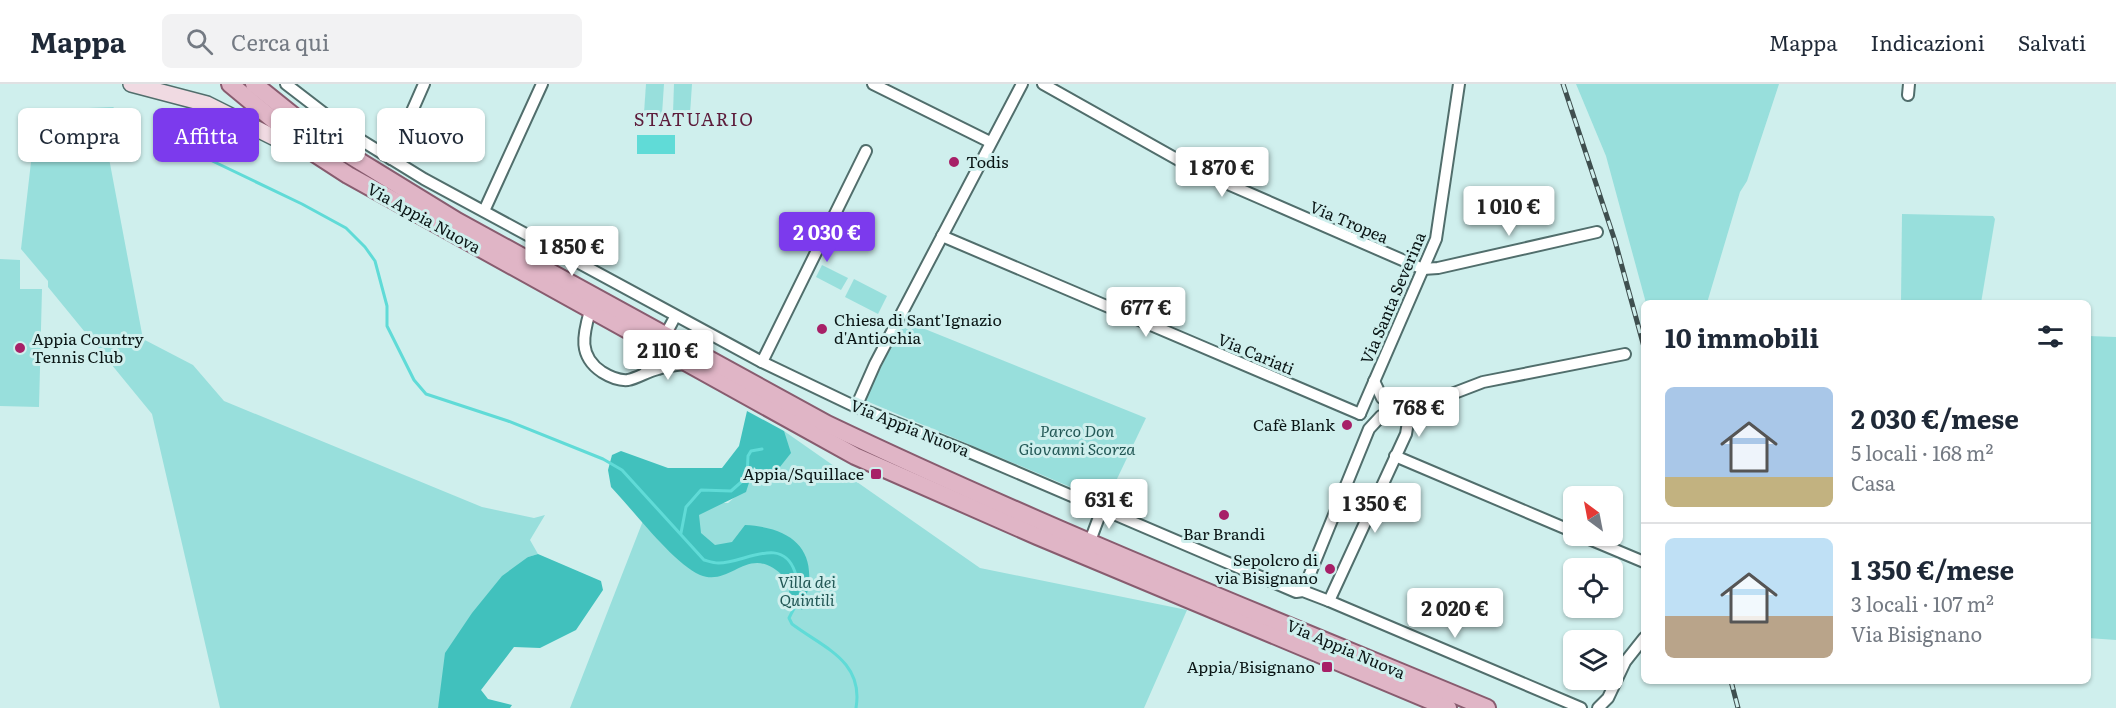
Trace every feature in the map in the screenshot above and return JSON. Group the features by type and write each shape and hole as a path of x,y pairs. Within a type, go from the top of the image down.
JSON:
{"main road":[{"path":"131,84 177,89 271,136"},
{"name":"Via Appia Nuova","path":"230,84 271,117"},
{"name":"Via Appia Nuova","path":"254,84 284,108"},
{"name":"Via Appia Nuova","path":"330,162 348,175 590,311 661,342 861,442 1090,542 1486,708"},
{"name":"Via Appia Nuova","path":"361,162 661,342 686,364 824,440 890,473 1448,708"}],"street":[{"name":"Via Appia Nuova","path":"286,84 351,134 377,150"},
{"path":"413,108 424,84"},
{"path":"484,211 542,84"},
{"path":"873,84 990,142"},
{"path":"856,407 990,142 1022,84"},
{"name":"Via Tropea","path":"1043,84 1198,171 1423,269"},
{"name":"Via Santa Severina","path":"1360,414 1436,239 1459,84"},
{"path":"762,362 866,151"},
{"name":"Via Appia Nuova","path":"396,162 675,317 856,407 1296,592 1303,591 1329,601 1567,706 1581,708"},
{"path":"1423,269 1597,232"},
{"name":"Via Cariati","path":"942,237 1360,414"},
{"path":"590,311 583,342 590,364 619,380 632,379 645,373 686,364"},
{"path":"645,373 675,317"},
{"path":"1303,591 1369,429 1381,416 1410,410 1483,382 1625,354"},
{"path":"1374,381 1382,398 1410,410"},
{"path":"1329,601 1408,427 1410,410"},
{"path":"1360,414 1369,429"},
{"path":"1395,456 1563,527"},
{"path":"1090,542 1102,509"},
{"path":"1605,546 1641,561"},
{"path":"1598,708 1608,698 1625,662 1641,642"}],"green space":[{"path":"646,84 664,84 662,114 644,113"},
{"path":"674,84 692,84 690,114 673,113"},
{"path":"1576,84 1779,84 1747,181 1740,192 1708,300 1645,300 1606,156"},
{"path":"31,162 110,162 143,339 193,365 224,401 482,507 534,518 545,515 530,540 538,554 528,557 441,697 438,708 220,708 152,414 48,287 48,281 21,249"},
{"path":"1902,214 1993,216 1995,219 1982,300 1901,300"},
{"name":"Appia Country Tennis Club","path":"0,259 20,260 20,289 42,289 39,407 0,406"},
{"path":"822,265 848,278 841,290 816,277"},
{"path":"854,279 887,296 878,314 845,297"},
{"name":"Parco Don Giovanni Scorza","path":"905,321 1146,418 1106,502 864,400"},
{"path":"2091,336 2116,337 2116,640 2091,638"},
{"path":"747,411 784,431 791,453 768,482 754,467 746,492 699,515 701,533 715,545 732,542 745,525 764,527 792,539 802,549 809,575 808,591 802,610 790,595 785,578 772,567 761,563 741,567 722,576 711,577 700,575 689,569 666,548 611,487 608,470 612,455 621,451 668,468 722,468 739,446"},
{"name":"Villa dei Quintili","path":"784,431 980,568 1187,610 1144,708 570,708 655,490 707,503 728,503 742,491"},
{"path":"538,554 601,581 603,590 576,630 540,648 514,647 481,690 488,699 512,705 510,708 438,708 445,653 472,613 502,576 528,557"}],"shaded area":[{"path":"637,135 675,135 675,154 637,154"}],"waterway":[{"path":"214,162 346,228 365,247 375,261 387,306 387,326 414,380 426,394 508,421 603,459 622,470 704,560 716,563 728,562 772,553 781,555 789,561 800,587 800,596 789,618 792,624 839,657 848,667 854,678 857,692 856,708"},
{"path":"681,533 686,507 701,490 731,491 747,477 748,456 751,451 762,449"}],"railway":[{"path":"1563,84 1615,241 1641,336"},
{"path":"1732,684 1738,708"}],"place":[{"name":"Todis","path":"954,162"},
{"name":"Chiesa di Sant'Ignazio d'Antiochia","path":"822,329"},
{"name":"Appia Country Tennis Club","path":"20,348"},
{"name":"Cafè Blank","path":"1347,425"},
{"name":"Appia/Squillace","path":"876,474"},
{"name":"Bar Brandi","path":"1224,515"},
{"name":"Sepolcro di via Bisignano","path":"1330,569"},
{"name":"Appia/Bisignano","path":"1327,667"}],"district":[{"name":"STATUARIO","path":"694,120"}]}
